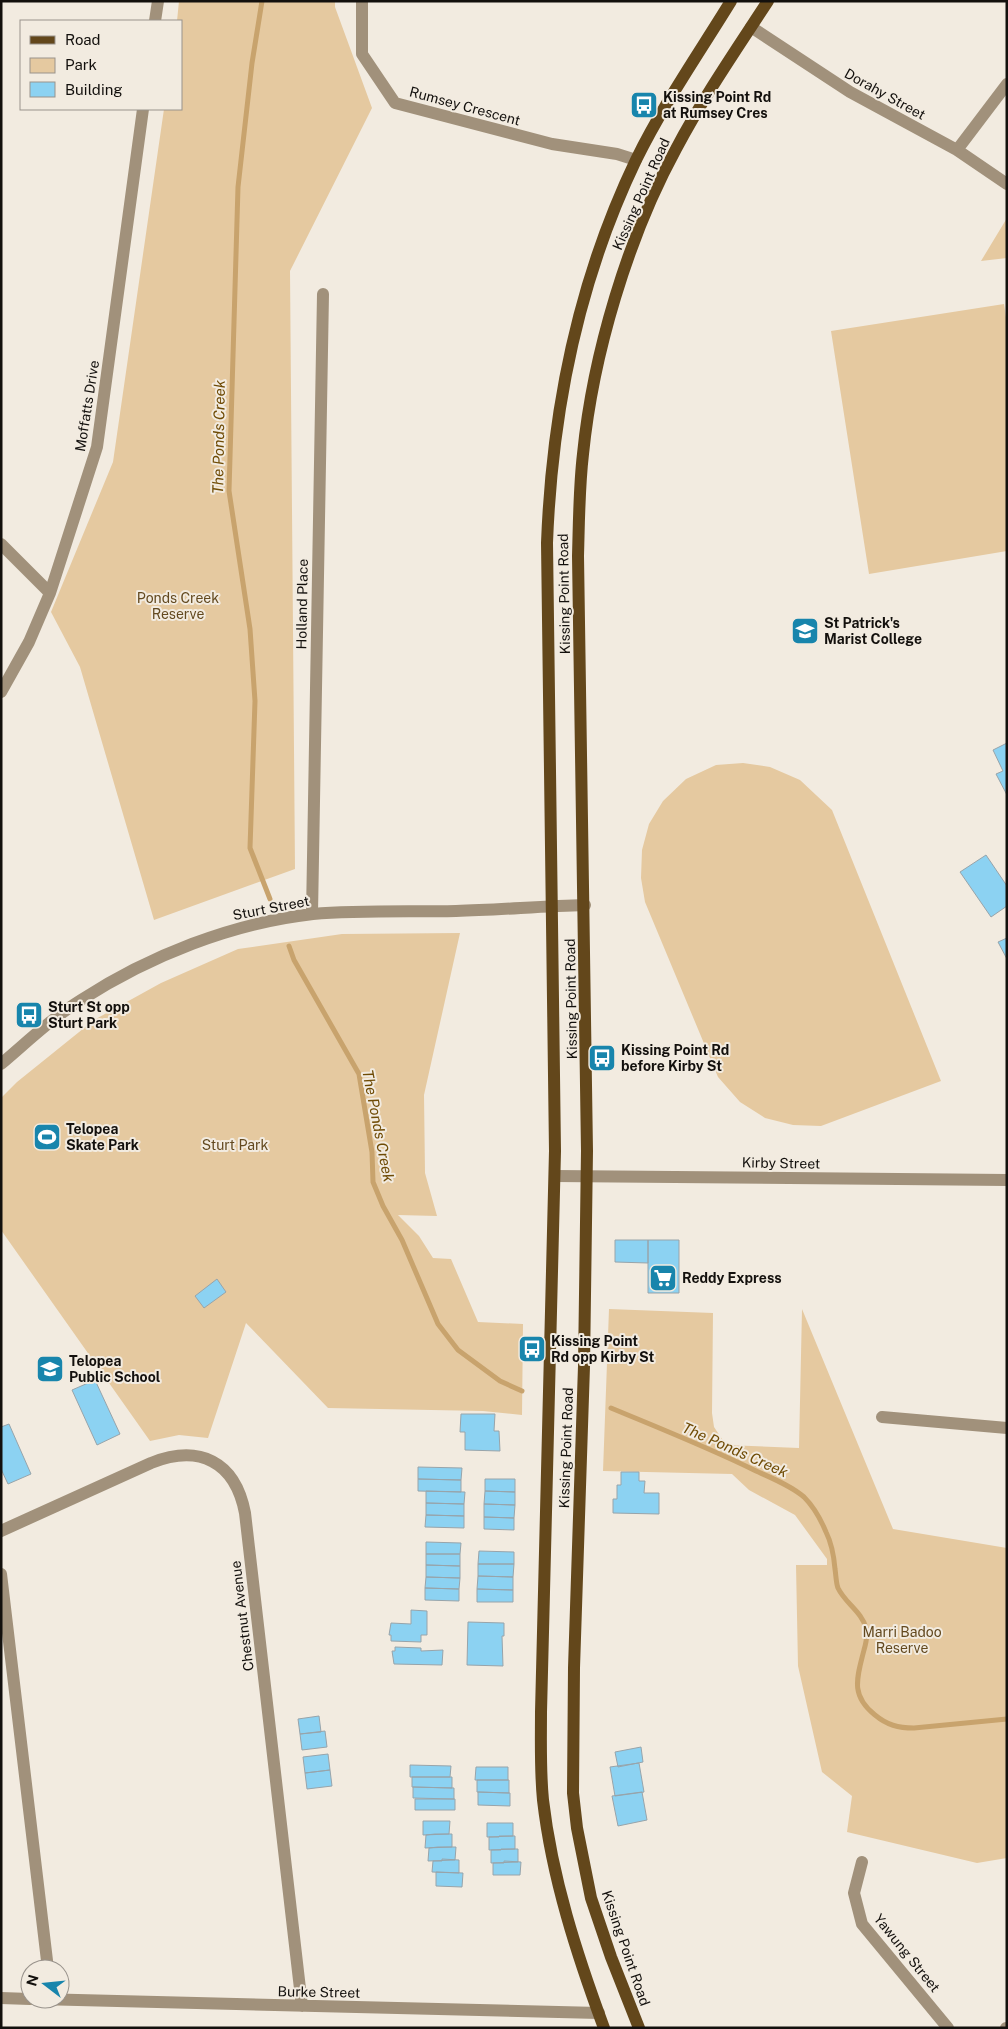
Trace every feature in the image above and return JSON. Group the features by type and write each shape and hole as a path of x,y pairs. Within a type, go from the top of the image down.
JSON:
{"main road":[{"name":"Kissing Point Road","path":"604,2028 568,1922 554,1866 547,1831 541,1766 554,1176 547,544 553,449 564,380 588,283 604,237 636,160 672,94 732,1"},
{"name":"Kissing Point Road","path":"638,2028 591,1898 576,1828 573,1793 574,1668 584,1366 586,1175 585,905 578,556 579,494 589,412 614,305 644,218 675,150 768,1"}],"street":[{"path":"155,20 158,1"},
{"name":"Rumsey Crescent","path":"362,1 362,54 396,103 552,144 617,154 636,160"},
{"name":"Dorahy Street","path":"751,27 850,92 957,150 1007,184"},
{"path":"957,150 1007,84"},
{"name":"Moffatts Drive","path":"1,692 29,642 50,593 97,448 143,110"},
{"name":"Holland Place","path":"312,914 322,294"},
{"path":"1,544 50,593"},
{"name":"Sturt Street","path":"1,1064 46,1026 80,1001 117,978 150,962 225,933 256,924 312,914 458,911 585,905"},
{"name":"Kirby Street","path":"554,1176 1007,1180"},
{"path":"882,1417 1007,1428"},
{"name":"Chestnut Avenue","path":"1,1531 166,1458 185,1455 205,1459 223,1468 232,1476 238,1488 244,1513 302,2006"},
{"path":"1,1574 47,1959"},
{"name":"Yawung Street","path":"862,1862 854,1893 862,1924 948,2028"},
{"path":"1,1998 20,1999"},
{"name":"Burke Street","path":"70,2000 599,2014"}],"green space":[{"name":"Ponds Creek Reserve","path":"179,1 335,1 335,7 372,108 290,271 295,869 154,920 80,667 51,612 113,462 164,110 182,110 182,20 177,20"},
{"path":"1007,218 1007,258 981,261"},
{"path":"1004,304 1007,324 1007,551 869,574 831,331"},
{"path":"743,763 770,767 800,780 832,810 941,1081 821,1126 793,1125 765,1118 740,1102 718,1077 645,902 641,878 642,850 649,824 663,801 686,779 716,765"},
{"name":"Sturt Park","path":"460,933 424,1095 425,1173 437,1216 398,1215 419,1236 433,1258 451,1259 478,1322 523,1324 522,1415 483,1411 328,1408 246,1323 208,1438 179,1435 150,1441 1,1230 1,1098 17,1082 94,1020 161,983 238,949 342,934"},
{"name":"Marri Badoo Reserve","path":"609,1309 713,1313 712,1413 714,1427 726,1445 799,1448 802,1309 893,1529 1007,1548 1007,1858 977,1863 847,1832 852,1796 822,1772 798,1666 796,1565 827,1565 827,1559 795,1515 749,1490 732,1474 603,1471"}],"building":[{"path":"1007,743 1007,795 996,774 1003,771 993,750"},
{"path":"986,855 1007,886 1007,906 991,917 960,872"},
{"path":"1007,938 1007,959 998,942"},
{"path":"615,1240 648,1240 648,1263 615,1262"},
{"name":"Reddy Express","path":"648,1240 679,1240 679,1293 648,1293"},
{"path":"217,1279 226,1292 204,1308 195,1296"},
{"path":"95,1380 120,1434 97,1445 72,1390"},
{"path":"461,1414 495,1414 494,1431 499,1431 500,1451 465,1450 465,1432 460,1432"},
{"path":"9,1424 31,1474 8,1484 1,1469 1,1427"},
{"path":"418,1467 462,1468 461,1480 418,1479"},
{"path":"621,1472 639,1472 639,1481 645,1481 644,1493 659,1493 659,1514 613,1513 613,1499 617,1499 617,1485 621,1485"},
{"path":"418,1479 461,1480 461,1492 418,1491"},
{"path":"485,1479 515,1479 515,1492 485,1491"},
{"path":"426,1491 465,1492 464,1504 426,1503"},
{"path":"485,1491 515,1492 515,1505 484,1504"},
{"path":"426,1503 464,1504 464,1516 426,1515"},
{"path":"484,1504 515,1505 514,1518 484,1517"},
{"path":"426,1515 464,1516 464,1528 425,1527"},
{"path":"484,1517 514,1518 514,1530 484,1529"},
{"path":"426,1542 461,1543 460,1554 426,1554"},
{"path":"479,1551 514,1552 514,1564 478,1564"},
{"path":"426,1554 460,1554 460,1566 426,1565"},
{"path":"478,1564 514,1564 513,1577 478,1576"},
{"path":"426,1565 460,1566 460,1578 426,1577"},
{"path":"478,1576 513,1577 513,1590 477,1589"},
{"path":"426,1577 460,1578 459,1589 425,1588"},
{"path":"425,1588 459,1589 459,1601 425,1600"},
{"path":"477,1589 513,1590 513,1602 477,1602"},
{"path":"411,1610 427,1611 427,1635 421,1635 421,1642 391,1641 391,1635 389,1635 391,1623 411,1624"},
{"path":"468,1622 504,1623 504,1636 502,1636 503,1666 467,1665"},
{"path":"395,1647 421,1648 421,1651 443,1650 442,1665 394,1664 392,1651 395,1651"},
{"path":"319,1716 321,1732 300,1734 298,1719"},
{"path":"325,1731 327,1747 302,1750 300,1734"},
{"path":"641,1747 643,1762 618,1767 615,1752"},
{"path":"328,1754 330,1770 305,1773 303,1757"},
{"path":"639,1763 644,1792 615,1796 610,1767"},
{"path":"410,1765 451,1766 450,1777 410,1777"},
{"path":"476,1767 508,1767 508,1780 475,1780"},
{"path":"330,1770 332,1786 307,1789 305,1773"},
{"path":"412,1777 452,1777 452,1788 412,1787"},
{"path":"477,1780 509,1780 509,1793 477,1792"},
{"path":"413,1787 454,1788 454,1799 413,1798"},
{"path":"478,1792 510,1793 510,1806 478,1805"},
{"path":"642,1792 647,1820 618,1826 612,1796"},
{"path":"415,1799 455,1799 455,1810 415,1810"},
{"path":"423,1821 450,1821 449,1834 423,1835"},
{"path":"487,1823 513,1823 513,1836 487,1837"},
{"path":"452,1834 452,1847 425,1848 426,1835"},
{"path":"515,1836 515,1849 489,1850 489,1837"},
{"path":"456,1847 455,1860 428,1861 429,1848"},
{"path":"518,1849 518,1862 491,1863 491,1850"},
{"path":"442,1859 459,1860 459,1873 432,1872 433,1861 442,1861"},
{"path":"504,1861 521,1862 520,1875 493,1875 493,1863 504,1863"},
{"path":"436,1872 463,1873 462,1887 436,1886"}],"waterway":[{"name":"The Ponds Creek","path":"262,1 252,63 238,187 229,491 250,629 255,701 250,848 270,899"},
{"name":"The Ponds Creek","path":"289,946 294,960 359,1074 372,1152 373,1182 383,1206 402,1240 438,1324 458,1350 500,1381 522,1391"},
{"name":"The Ponds Creek","path":"611,1408 774,1479 793,1489 808,1501 830,1541 838,1588 861,1617 866,1628 867,1633 859,1669 858,1686 862,1700 875,1715 888,1724 908,1728 1007,1719"}],"place":[{"name":"Kissing Point Rd at Rumsey Cres","path":"644,105"},
{"name":"St Patrick's Marist College","path":"805,631"},
{"name":"Sturt St opp Sturt Park","path":"29,1015"},
{"name":"Kissing Point Rd before Kirby St","path":"602,1058"},
{"name":"Telopea Skate Park","path":"47,1137"},
{"name":"Reddy Express","path":"663,1278"},
{"name":"Kissing Point Rd opp Kirby St","path":"532,1349"},
{"name":"Telopea Public School","path":"50,1369"}]}
